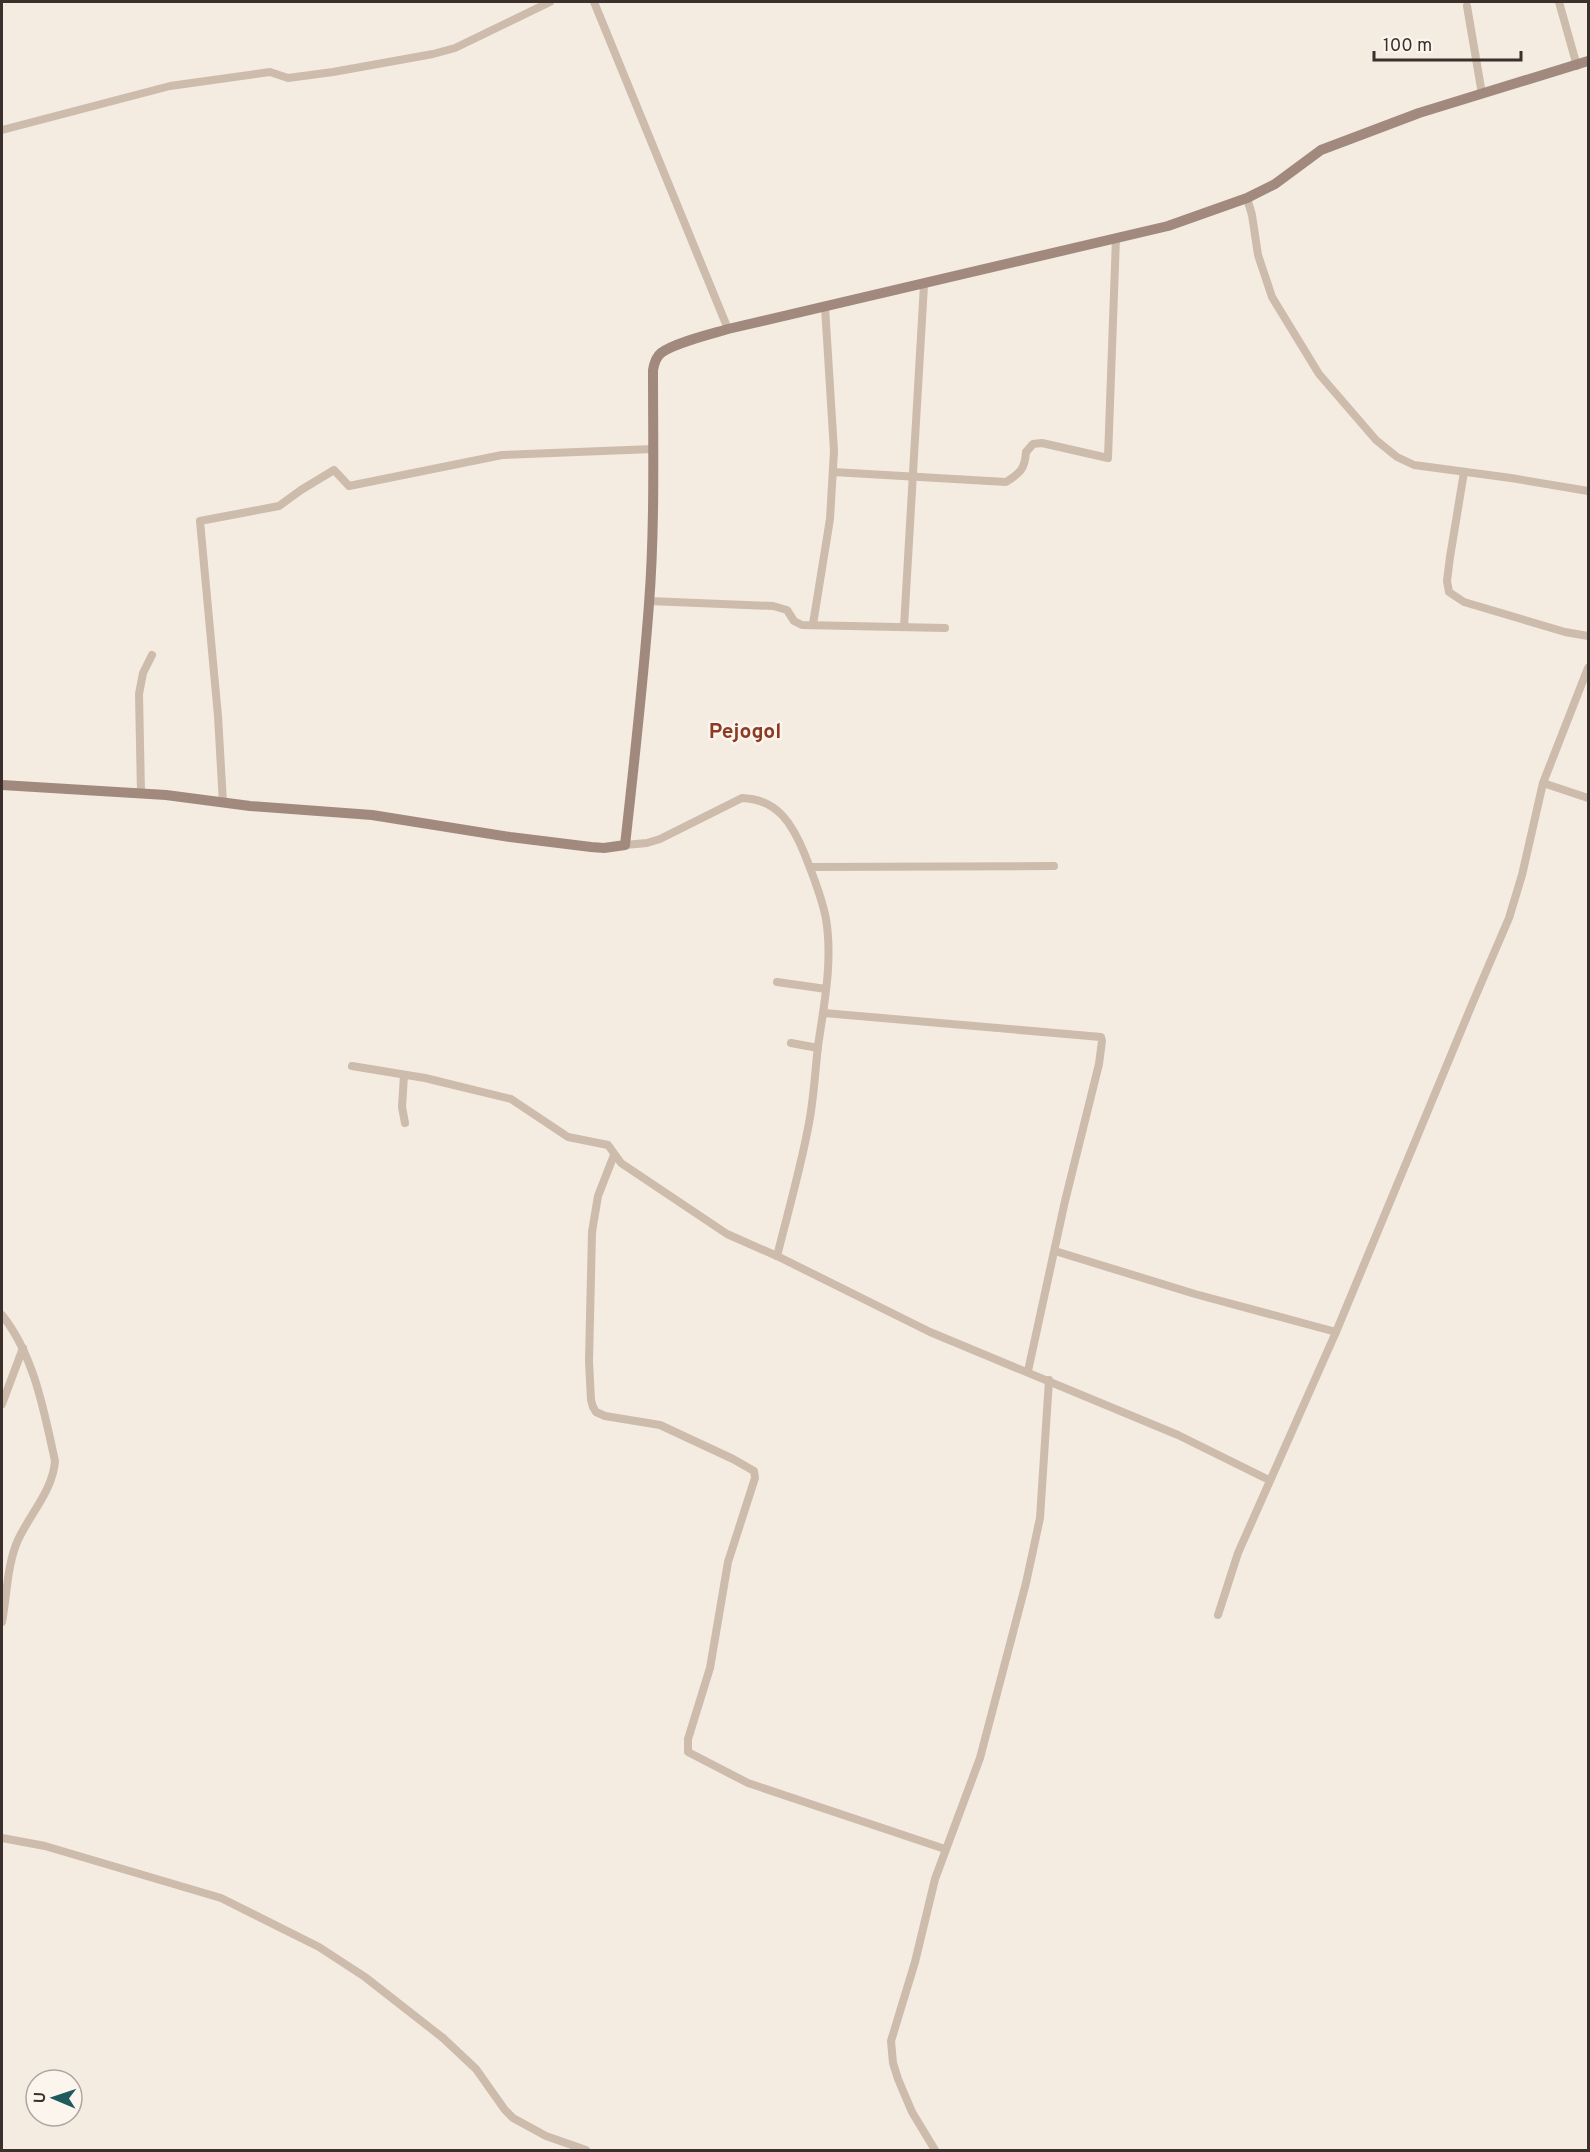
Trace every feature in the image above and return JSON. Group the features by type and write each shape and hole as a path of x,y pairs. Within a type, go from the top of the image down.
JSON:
{"street":[{"path":"2,130 170,86 270,72 288,78 433,54 455,48 550,2"},
{"path":"594,2 728,329"},
{"path":"1559,2 1577,66"},
{"path":"1467,6 1482,94"},
{"path":"625,845 635,764 649,602 653,449 652,370 660,354 728,329 924,285 1168,226 1247,198 1275,184 1321,150 1419,113 1588,62"},
{"path":"1247,198 1252,214 1258,255 1272,297 1319,374 1376,440 1397,457 1414,465 1542,482 1588,491"},
{"path":"833,472 1006,483 1022,469 1026,452 1033,444 1042,443 1108,458 1116,238"},
{"path":"904,627 924,285"},
{"path":"813,624 830,519 833,472 834,440 825,307"},
{"path":"223,802 218,716 200,521 279,506 334,470 349,486 502,455 653,449"},
{"path":"1464,472 1448,573 1449,592 1464,602 1565,632 1588,636"},
{"path":"649,602 773,606 787,610 799,624 945,628"},
{"path":"141,793 140,693 143,673 152,655"},
{"path":"1218,1615 1238,1553 1269,1480 1298,1422 1509,918 1544,783 1588,668"},
{"path":"1544,783 1588,798"},
{"path":"2,785 141,793 372,815 510,837 604,848 647,843 660,839 742,798 757,798 770,805 789,822 810,867 821,898 826,922 828,961 824,1013 809,1124 777,1256"},
{"path":"810,867 1054,866"},
{"path":"777,982 826,989"},
{"path":"824,1013 1101,1037 1099,1064 1065,1201 1028,1371"},
{"path":"791,1042 818,1048"},
{"path":"352,1066 404,1074 511,1099 562,1134 577,1140 605,1143 621,1163 727,1234 777,1256 930,1332 1178,1435 1269,1480"},
{"path":"404,1074 402,1107 405,1123"},
{"path":"614,1155 598,1196 592,1232 590,1361 593,1407 596,1412 605,1416 660,1425 733,1459 754,1471 755,1478 728,1562 710,1668 688,1739 688,1752 748,1783 945,1849"},
{"path":"1055,1251 1195,1294 1336,1332"},
{"path":"2,1315 12,1328 28,1358 55,1465 40,1502 18,1539 2,1622"},
{"path":"2,1404 23,1348"},
{"path":"934,2151 912,2112 898,2079 893,2063 891,2041 915,1962 935,1879 980,1758 1033,1550 1040,1518 1049,1380"},
{"path":"2,1838 45,1846 221,1898 319,1947 365,1977 443,2038 476,2069 513,2118 546,2136 586,2151"}],"district":[{"name":"Pejogol","path":"745,732"}]}
